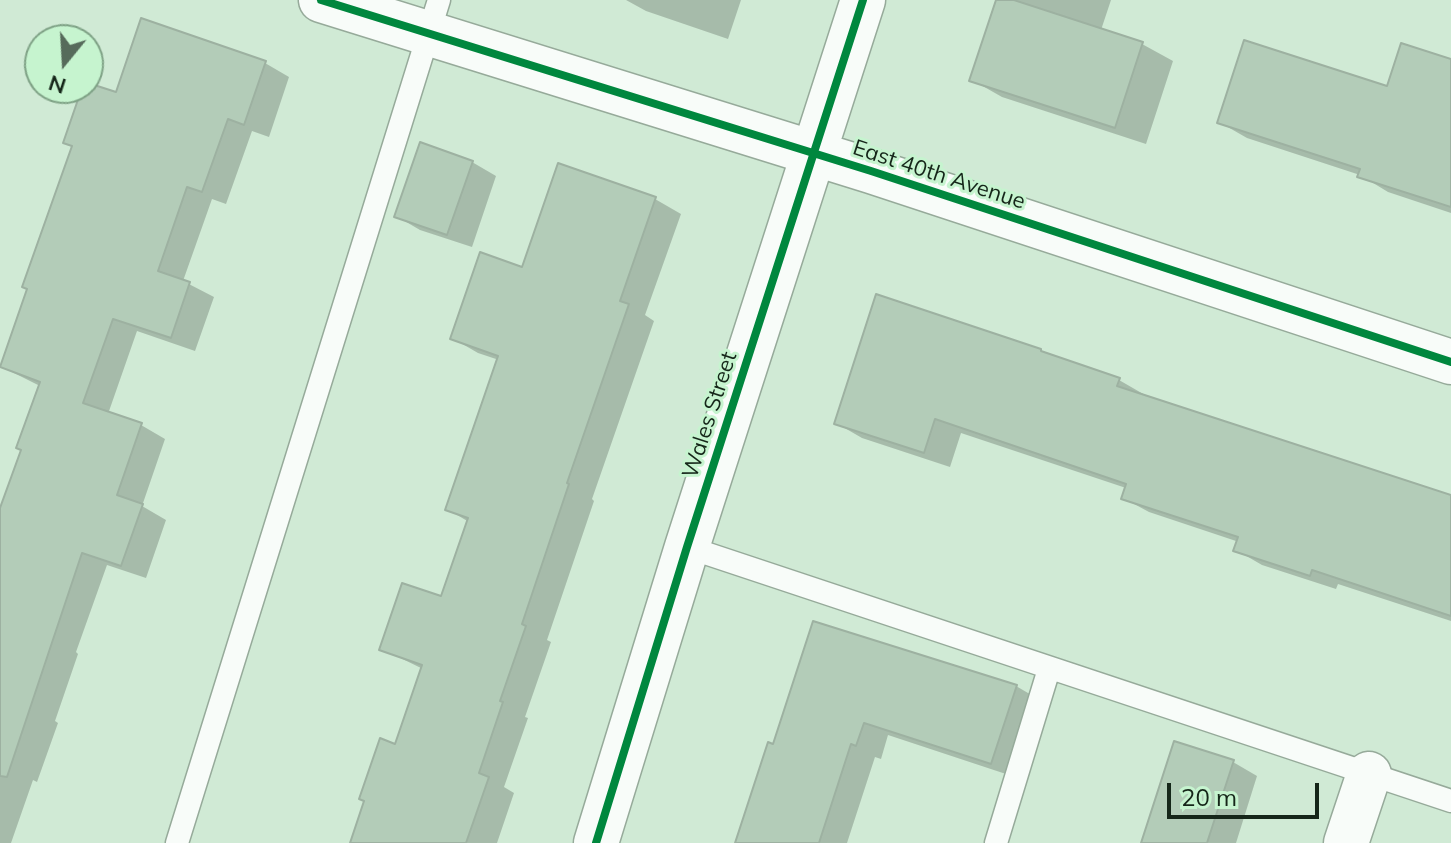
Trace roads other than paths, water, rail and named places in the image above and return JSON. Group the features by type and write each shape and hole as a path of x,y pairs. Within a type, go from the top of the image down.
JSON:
{"street":[{"name":"East 40th Avenue","path":"321,0 433,17 814,154 1451,362"},
{"name":"Wales Street","path":"596,843 687,547 863,0"},
{"path":"1346,843 1369,774"}],"lane":[{"path":"177,843 433,17"},
{"path":"687,547 1451,801"},
{"path":"996,843 1049,669"}]}
